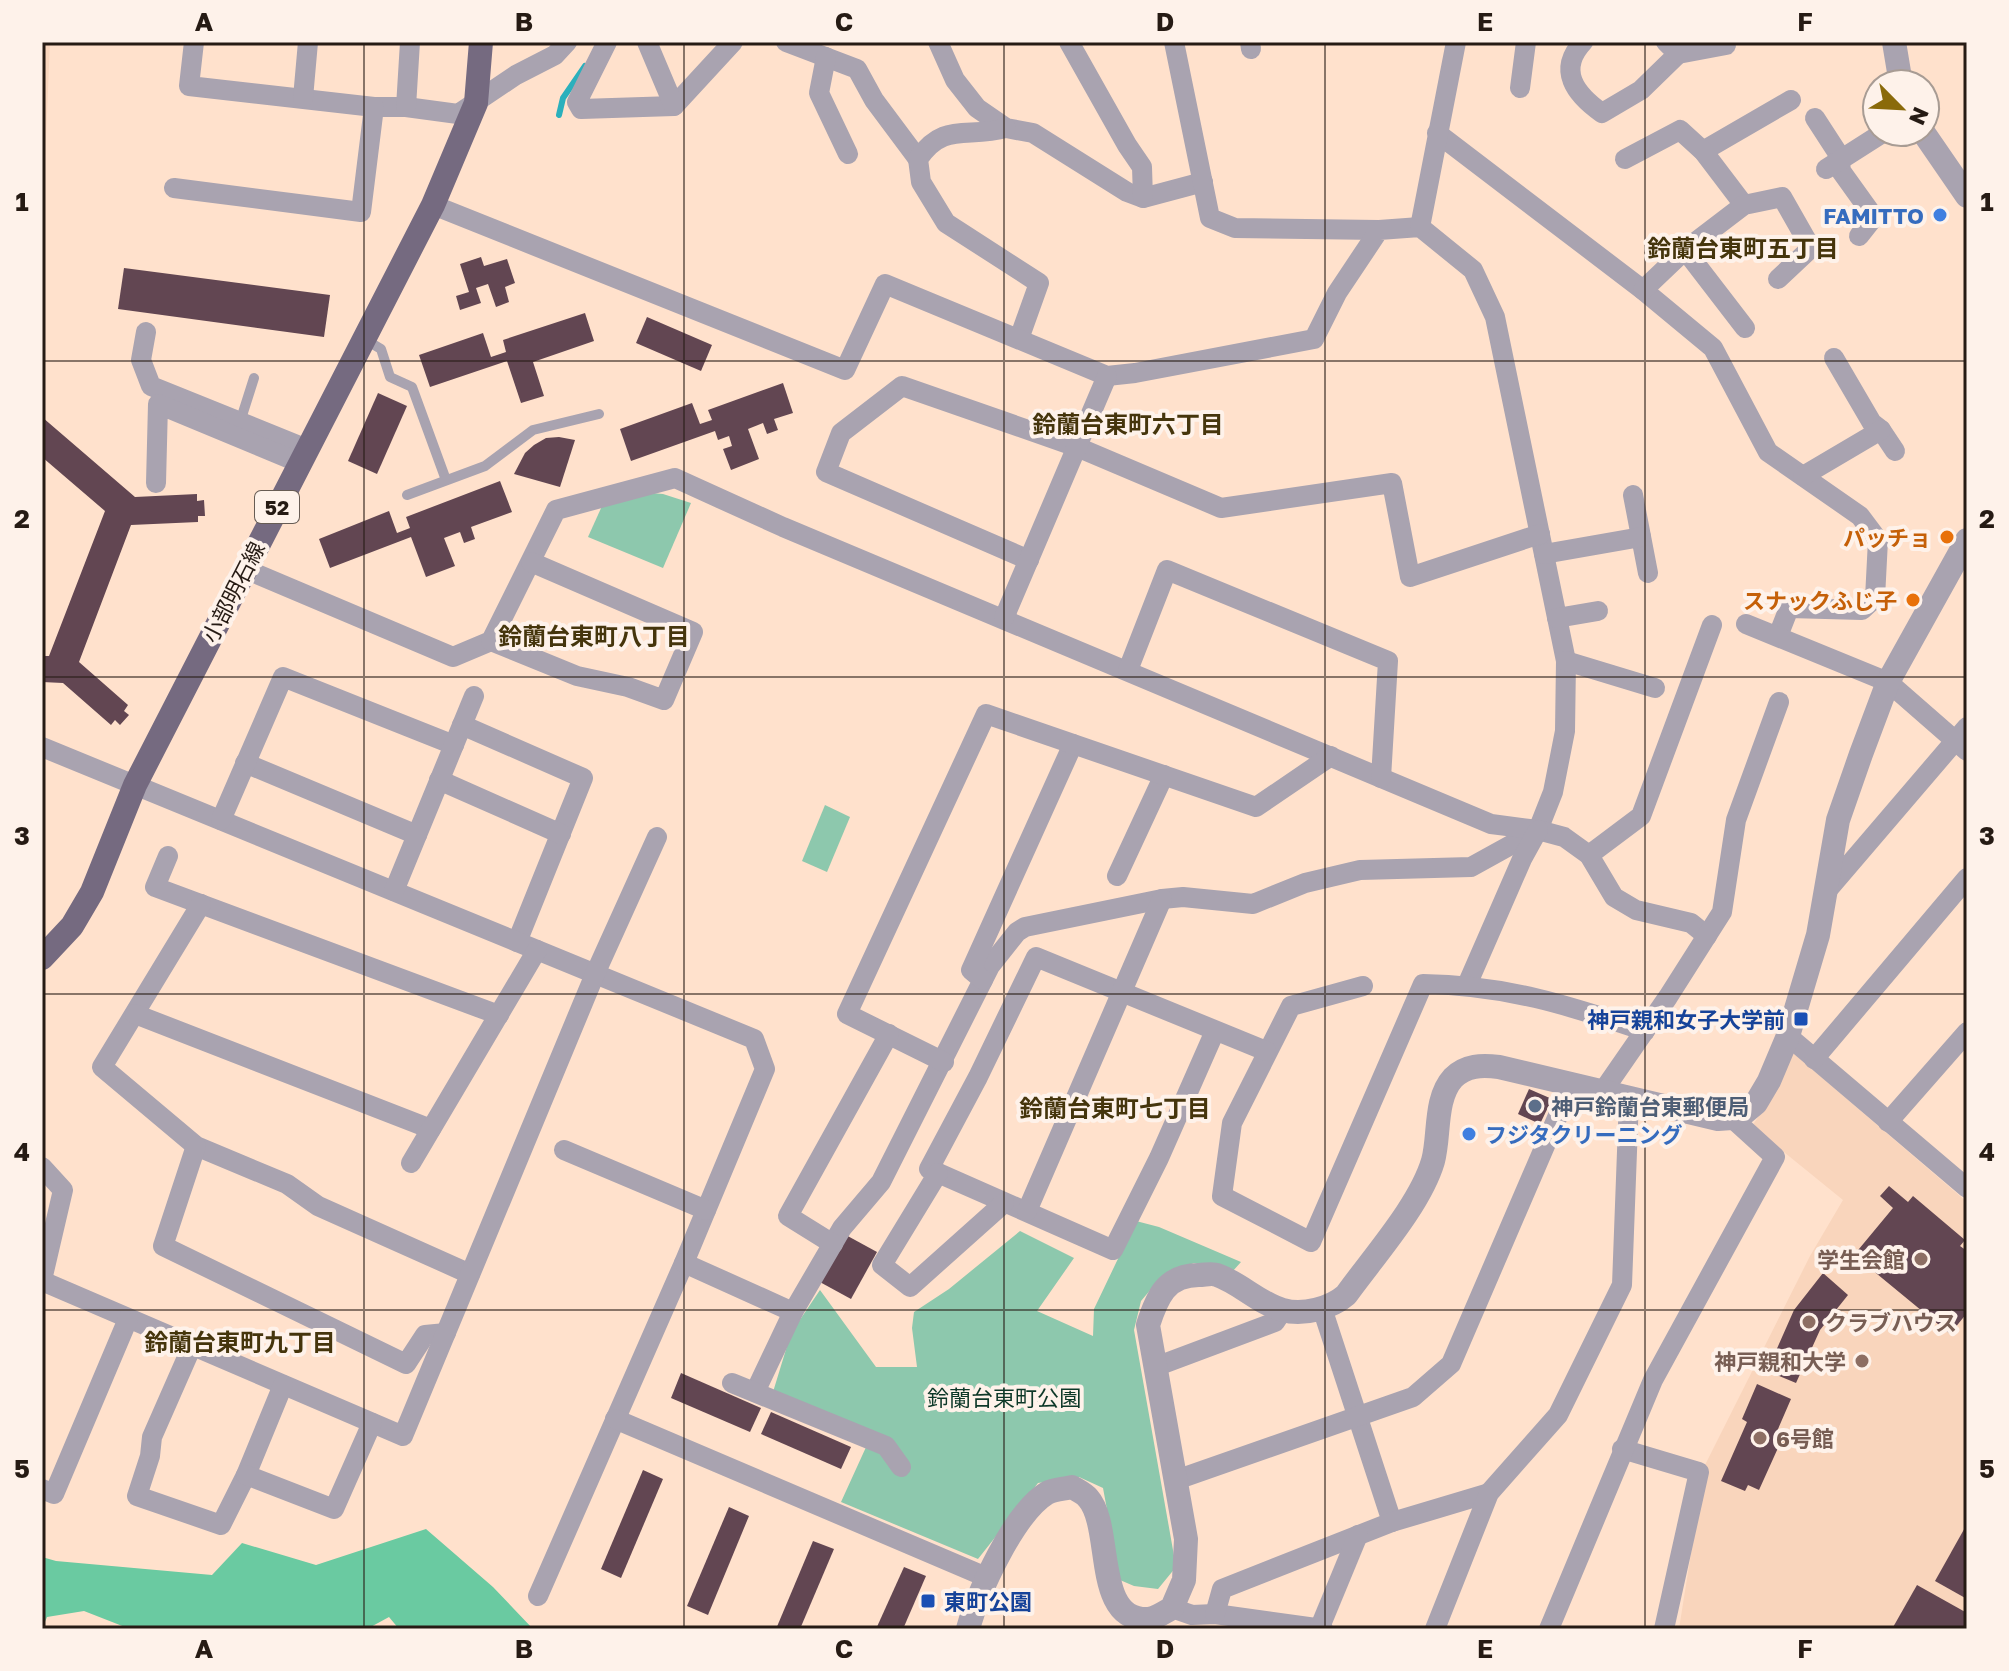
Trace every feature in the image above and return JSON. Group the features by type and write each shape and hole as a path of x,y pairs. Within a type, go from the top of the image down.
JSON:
{"main road":[{"name":"小部明石線","path":"42,958 72,926 92,892 135,785 433,205 476,103 481,42"}],"street":[{"path":"194,42 189,86 458,114 516,75 555,55 567,42"},
{"path":"303,98 308,42"},
{"path":"406,107 410,42"},
{"path":"607,42 577,102 581,109 674,106 733,42"},
{"path":"647,42 674,106"},
{"path":"786,42 857,69 874,100 918,159 921,182 946,223 1039,283 1019,339"},
{"path":"938,42 955,80 977,108 1006,128 1033,133 1127,192 1143,198 1203,182"},
{"path":"1069,42 1142,167 1143,198"},
{"path":"1174,42 1210,218 1235,228 1379,230 1420,227 1473,270 1495,317 1566,661 1565,731 1553,792 1467,985"},
{"path":"1420,227 1456,42"},
{"path":"1520,88 1526,42"},
{"path":"1583,42 1571,55 1569,74 1587,102 1602,113 1641,90 1672,48 1726,45"},
{"path":"1894,42 1898,68"},
{"path":"826,57 819,93 848,154"},
{"path":"1703,151 1791,100"},
{"path":"174,188 361,212 374,107"},
{"path":"1815,118 1839,155 1833,165"},
{"path":"918,159 929,143 946,133 986,134 1006,128"},
{"path":"1625,159 1680,130 1703,151 1744,205"},
{"path":"1437,133 1643,290 1713,348 1768,452 1860,516 1878,540 1875,598 1862,610 1789,608 1778,636"},
{"path":"1833,165 1861,147"},
{"path":"1934,148 1967,196"},
{"path":"1833,165 1841,171 1874,217 1859,236"},
{"path":"1643,290 1685,250 1744,205 1782,197 1811,248 1778,279"},
{"path":"433,205 845,370 885,284 1107,376 1314,339 1337,293 1379,230"},
{"path":"1685,250 1745,328"},
{"path":"146,332 141,360 151,386 240,422 304,456"},
{"path":"1834,358 1872,423 1881,430 1895,451"},
{"path":"1004,618 1107,376"},
{"path":"1029,560 826,472 841,433 902,386 1077,447 1221,508 1392,483 1410,577 1542,544 1641,537"},
{"path":"156,483 158,404 304,456"},
{"path":"1803,476 1881,430"},
{"path":"245,569 453,657 491,641 556,510 675,478 783,527 1491,824 1564,837 1589,855 1614,897 1636,910 1691,923 1707,936"},
{"path":"1633,495 1648,573"},
{"path":"968,1629 986,1577 1023,1516 1048,1492 1072,1487 1088,1498 1099,1520 1111,1593 1127,1614 1150,1619 1172,1608 1184,1580 1186,1539 1148,1325 1156,1298 1174,1280 1188,1274 1215,1274 1283,1310 1322,1308 1335,1304 1346,1295 1421,1190 1433,1160 1442,1102 1454,1077 1472,1067 1484,1065 1572,1083 1704,1117 1732,1118 1744,1113 1763,1093 1788,1036 1818,935 1838,820 1888,682 1967,540"},
{"path":"491,641 577,676 628,687 664,700 693,632 531,562"},
{"path":"1128,670 1167,570 1388,661 1381,778"},
{"path":"1557,618 1598,611"},
{"path":"1746,624 1888,682 1963,740 1825,893"},
{"path":"1589,855 1641,816 1712,625"},
{"path":"1566,661 1655,688"},
{"path":"221,820 283,677 454,745"},
{"path":"394,891 474,696"},
{"path":"1603,1091 1722,912 1736,820 1779,702"},
{"path":"944,1062 847,1014 986,714 1256,807 1331,756"},
{"path":"462,725 583,778 517,942"},
{"path":"983,980 971,970 1073,744"},
{"path":"42,747 754,1039 765,1069 538,1596"},
{"path":"245,763 417,835"},
{"path":"1117,876 1164,775"},
{"path":"439,780 561,834"},
{"path":"755,1392 793,1312 842,1228 881,1182 990,966 1017,932 1025,927 1162,899 1183,897 1253,904 1305,883 1360,870 1471,867 1538,830"},
{"path":"43,1171 63,1190 42,1280 403,1436 595,974 657,837"},
{"path":"168,856 155,887 499,1015"},
{"path":"1814,1059 1967,878"},
{"path":"1027,1211 1162,899"},
{"path":"201,904 102,1067 196,1146 287,1184 318,1206 470,1274"},
{"path":"411,1163 537,950"},
{"path":"1215,1031 1159,1158 1113,1250 929,1169 1036,957 1266,1051"},
{"path":"1363,986 1291,1006 1232,1123 1222,1196 1311,1242 1423,984 1467,985 1554,1001 1645,1031"},
{"path":"135,1014 431,1129"},
{"path":"1888,1122 1967,1032"},
{"path":"833,1244 788,1216 889,1034"},
{"path":"1788,1036 1967,1188"},
{"path":"1176,1480 1413,1397 1451,1364 1572,1083"},
{"path":"1435,1629 1489,1493 1558,1415 1622,1285 1629,1098"},
{"path":"1549,1629 1653,1380 1775,1157 1732,1118"},
{"path":"196,1146 163,1246 406,1364 425,1335 446,1333"},
{"path":"564,1150 706,1210"},
{"path":"938,1173 882,1265 910,1287 1004,1203"},
{"path":"684,1263 793,1312"},
{"path":"1322,1308 1392,1522"},
{"path":"1155,1367 1275,1322 1283,1310"},
{"path":"42,1489 54,1494 128,1319"},
{"path":"192,1346 152,1437 150,1456 137,1496 221,1525 246,1475 283,1385"},
{"path":"732,1383 886,1446 901,1467"},
{"path":"615,1419 986,1577"},
{"path":"246,1475 334,1509 372,1423"},
{"path":"1622,1449 1699,1472 1664,1629"},
{"path":"1215,1614 1222,1589 1392,1522 1489,1493"},
{"path":"1172,1608 1192,1615 1215,1614 1321,1628 1358,1535"}],"lane":[{"path":"364,339 381,349 390,377 412,387 446,480"},
{"path":"240,422 254,378"},
{"path":"407,495 485,466 533,430 599,414"}],"shaded area":[{"path":"42,42 50,42 42,233"},
{"name":"神戸親和大学","path":"1792,1052 1967,1202 1967,1629 1679,1629 1705,1465 1810,1256 1843,1200 1752,1126 1776,1091"}],"green space":[{"path":"651,493 691,503 663,568 588,537 602,506"},
{"path":"825,805 850,817 827,872 802,861"},
{"name":"鈴蘭台東町公園","path":"1136,1221 1159,1227 1241,1262 1232,1272 1194,1263 1162,1276 1141,1301 1134,1330 1176,1567 1158,1589 1134,1586 1120,1580 1103,1488 1079,1477 1038,1483 978,1559 841,1502 872,1434 773,1392 791,1333 820,1290 876,1367 917,1367 912,1328 914,1312 949,1289 1020,1231 1074,1258 1037,1311 1093,1336 1094,1309"},
{"path":"426,1529 493,1587 533,1629 399,1629 389,1617 367,1629 130,1629 84,1611 47,1617 42,1629 42,1557 56,1561 212,1575 242,1543 316,1565"}],"building":[{"path":"481,257 484,266 507,259 515,283 505,287 509,302 496,307 488,284 476,288 481,303 460,310 456,296 469,292 460,264"},
{"path":"124,268 330,295 324,337 118,309"},
{"path":"585,313 594,341 533,362 544,396 521,403 507,361 430,387 419,355 483,333 491,357 506,352 503,340"},
{"path":"647,317 712,345 701,371 636,343"},
{"path":"783,383 793,413 774,419 778,430 767,434 763,423 748,429 759,459 731,470 723,449 732,446 729,436 718,440 715,431 631,461 620,429 692,403 700,424 712,420 708,410"},
{"path":"378,393 407,406 377,474 348,461"},
{"path":"42,417 135,497 197,494 197,501 204,500 205,516 198,516 198,522 131,525 79,662 128,705 124,711 129,715 120,725 115,720 111,725 63,683 42,682 42,656 49,656 105,511 42,457"},
{"path":"546,438 575,440 560,487 514,474 525,453 534,445"},
{"path":"500,481 512,512 471,527 475,539 464,543 460,532 444,538 455,566 426,577 411,537 330,568 319,539 389,511 397,533 410,528 406,517"},
{"path":"1529,1089 1552,1099 1540,1124 1518,1114"},
{"path":"1889,1186 1908,1202 1913,1196 1965,1240 1960,1246 1967,1251 1967,1313 1950,1334 1854,1255 1893,1208 1880,1196"},
{"path":"844,1234 877,1252 851,1299 818,1281"},
{"path":"1823,1273 1848,1295 1820,1330 1796,1383 1767,1371 1794,1310"},
{"path":"681,1373 761,1408 750,1432 671,1398"},
{"path":"1757,1384 1791,1399 1775,1436 1782,1439 1759,1490 1748,1485 1745,1491 1721,1481 1747,1422 1742,1419"},
{"path":"771,1412 851,1447 841,1469 761,1434"},
{"path":"643,1470 663,1479 621,1578 601,1569"},
{"path":"729,1507 749,1516 708,1615 687,1606"},
{"path":"1967,1524 1967,1599 1935,1581"},
{"path":"813,1541 834,1549 800,1629 776,1629"},
{"path":"904,1567 926,1576 903,1629 876,1629"},
{"path":"1917,1585 1967,1613 1967,1629 1892,1629"}],"waterway":[{"path":"559,115 563,98 585,66"}],"place":[{"name":"FAMITTO","path":"1940,215"},
{"name":"パッチョ","path":"1947,537"},
{"name":"スナックふじ子","path":"1913,600"},
{"name":"神戸親和女子大学前","path":"1801,1019"},
{"name":"神戸鈴蘭台東郵便局","path":"1535,1106"},
{"name":"フジタクリーニング","path":"1469,1134"},
{"name":"学生会館","path":"1921,1259"},
{"name":"クラブハウス","path":"1809,1322"},
{"name":"神戸親和大学","path":"1862,1361"},
{"name":"6号館","path":"1760,1438"},
{"name":"東町公園","path":"928,1601"}],"district":[{"name":"鈴蘭台東町五丁目","path":"1743,247"},
{"name":"鈴蘭台東町六丁目","path":"1128,423"},
{"name":"鈴蘭台東町八丁目","path":"594,635"},
{"name":"鈴蘭台東町七丁目","path":"1115,1107"},
{"name":"鈴蘭台東町九丁目","path":"240,1341"}]}
